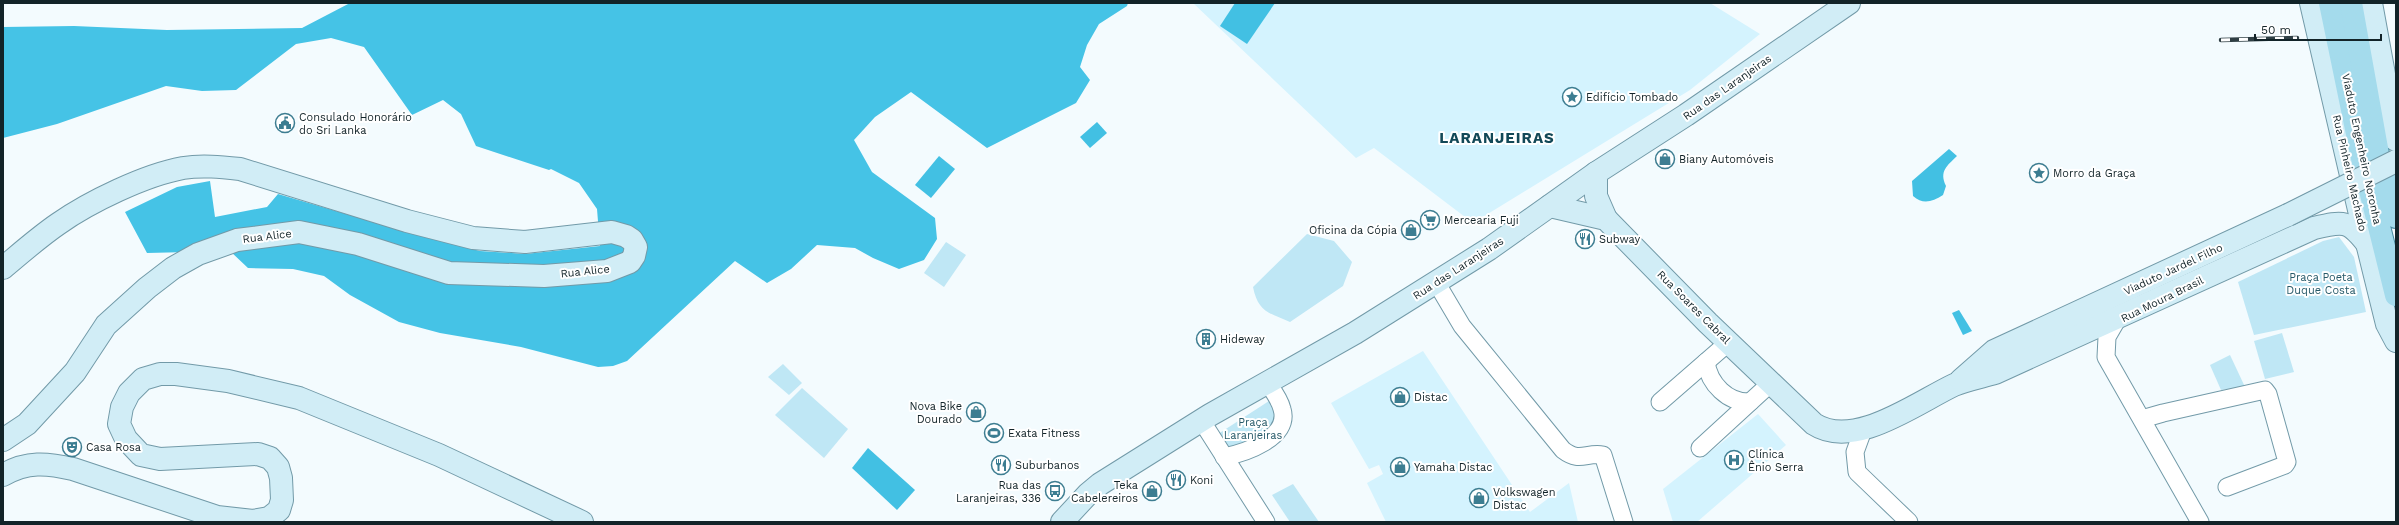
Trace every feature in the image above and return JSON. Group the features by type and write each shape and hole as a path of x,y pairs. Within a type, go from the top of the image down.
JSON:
{"main road":[{"name":"Viaduto Engenheiro Noronha","path":"2330,3 2362,158 2396,295"},
{"name":"Viaduto Engenheiro Noronha","path":"2351,3 2378,154 2396,217"}],"street":[{"name":"Rua das Laranjeiras","path":"1062,522 1088,494 1100,484 1201,420 1356,333 1436,282 1550,206 1596,173 1686,115 1848,3"},
{"name":"Rua Pinheiro Machado","path":"2311,3 2368,245 2388,324 2396,341"},
{"path":"2371,3 2396,140"},
{"name":"Viaduto Jardel Filho","path":"1956,385 1994,351 2288,215 2396,161"},
{"name":"Rua Alice","path":"3,268 59,223 111,194 159,175 183,168 212,166 240,169 407,221 473,238 525,242 612,232 626,236 632,240 636,247 634,256 630,262 607,271 544,276 449,273 358,244 299,232 237,240 198,254 173,268 147,288 106,325 75,372 27,424 3,440"},
{"path":"1596,173 1596,196 1606,219"},
{"path":"1550,206 1606,219"},
{"name":"Rua Soares Cabral","path":"1606,219 1708,323 1772,382 1814,424 1828,430 1847,432 1863,430"},
{"name":"Rua Moura Brasil","path":"2200,522 2106,357 2107,337 2118,318 2314,228 2334,224 2350,226 2355,228 2368,245"},
{"path":"1436,282 1462,326 1563,450 1570,456 1581,458 1596,454 1603,455 1624,522"},
{"path":"1909,522 1857,472 1855,452 1863,430 1956,385 1995,374 2118,318"},
{"path":"1660,402 1729,342"},
{"path":"1706,362 1707,372 1726,395 1732,400 1750,402"},
{"path":"3,475 27,464 54,464 217,517 253,521 269,518 279,510 282,500 281,478 278,467 270,458 258,454 160,459 141,455 126,439 119,424 122,407 129,393 142,379 160,374 176,374 228,381 299,398 439,455 582,522"},
{"path":"1224,457 1243,453 1258,447 1274,435 1282,423 1283,410 1267,382"},
{"path":"1700,448 1772,382"},
{"path":"2142,419 2170,411 2265,390 2268,394 2287,462 2285,465 2227,487"},
{"path":"1201,420 1266,522"}],"shaded area":[{"path":"350,3 1128,3 1127,6 1099,24 1087,45 1080,67 1090,80 1076,103 987,148 911,92 875,117 854,140 872,172 935,218 937,239 924,260 899,269 873,258 855,248 817,245 791,269 767,283 735,261 627,361 613,366 598,367 521,347 440,333 399,322 350,295 324,276 293,269 248,268 230,251 147,253 125,212 177,187 210,181 215,217 267,207 278,194 421,236 480,251 525,254 600,246 597,209 579,183 551,169 549,170 476,146 461,114 443,100 412,115 364,47 331,38 296,44 236,90 202,91 166,86 57,124 3,138 3,27 74,26 167,30 302,28"},
{"path":"1193,3 1710,3 1760,34 1690,90 1473,223 1374,148 1356,158"},
{"path":"1235,3 1275,3 1247,44 1220,26"},
{"path":"1097,122 1107,133 1090,148 1080,137"},
{"path":"1949,149 1957,156 1945,169 1943,176 1946,186 1943,195 1928,202 1920,201 1913,196 1912,181"},
{"path":"939,156 955,169 931,198 915,185"},
{"path":"1959,310 1972,331 1963,335 1952,313"},
{"path":"1423,351 1530,512 1569,483 1578,522 1386,522 1367,483 1383,474 1379,465 1369,469 1331,403"},
{"name":"Clínica Ênio Serra","path":"1758,414 1786,445 1697,522 1673,522 1663,489"},
{"path":"868,448 915,490 897,510 852,468"}],"green space":[{"path":"1307,234 1334,241 1352,262 1343,286 1290,322 1270,314 1261,307 1253,287"},
{"name":"Praça Poeta Duque Costa","path":"2339,237 2354,257 2366,312 2254,335 2238,282 2323,241"},
{"path":"946,242 966,255 944,287 924,273"},
{"path":"2282,333 2294,372 2265,379 2254,341"},
{"path":"2230,355 2245,387 2221,390 2210,365"},
{"path":"783,364 802,383 789,395 768,377"},
{"path":"802,388 848,429 824,458 775,415"},
{"name":"Praça Laranjeiras","path":"1269,401 1279,416 1265,437 1226,448 1215,436"},
{"path":"1293,484 1319,522 1290,522 1272,495"}],"railway":[{"path":"2221,40 2297,38"}],"place":[{"name":"Edifício Tombado","path":"1572,97"},
{"name":"Consulado Honorário do Sri Lanka","path":"285,123"},
{"name":"Biany Automóveis","path":"1665,159"},
{"name":"Morro da Graça","path":"2039,173"},
{"name":"Mercearia Fuji","path":"1430,220"},
{"name":"Oficina da Cópia","path":"1411,230"},
{"name":"Subway","path":"1585,239"},
{"name":"Hideway","path":"1206,339"},
{"name":"Distac","path":"1400,397"},
{"name":"Nova Bike Dourado","path":"976,412"},
{"name":"Exata Fitness","path":"994,433"},
{"name":"Casa Rosa","path":"72,447"},
{"name":"Clínica Ênio Serra","path":"1734,460"},
{"name":"Suburbanos","path":"1001,465"},
{"name":"Yamaha Distac","path":"1400,467"},
{"name":"Koni","path":"1176,480"},
{"name":"Rua das Laranjeiras, 336","path":"1055,491"},
{"name":"Teka Cabelereiros","path":"1152,491"},
{"name":"Volkswagen Distac","path":"1479,498"}],"district":[{"name":"LARANJEIRAS","path":"1497,138"}]}
